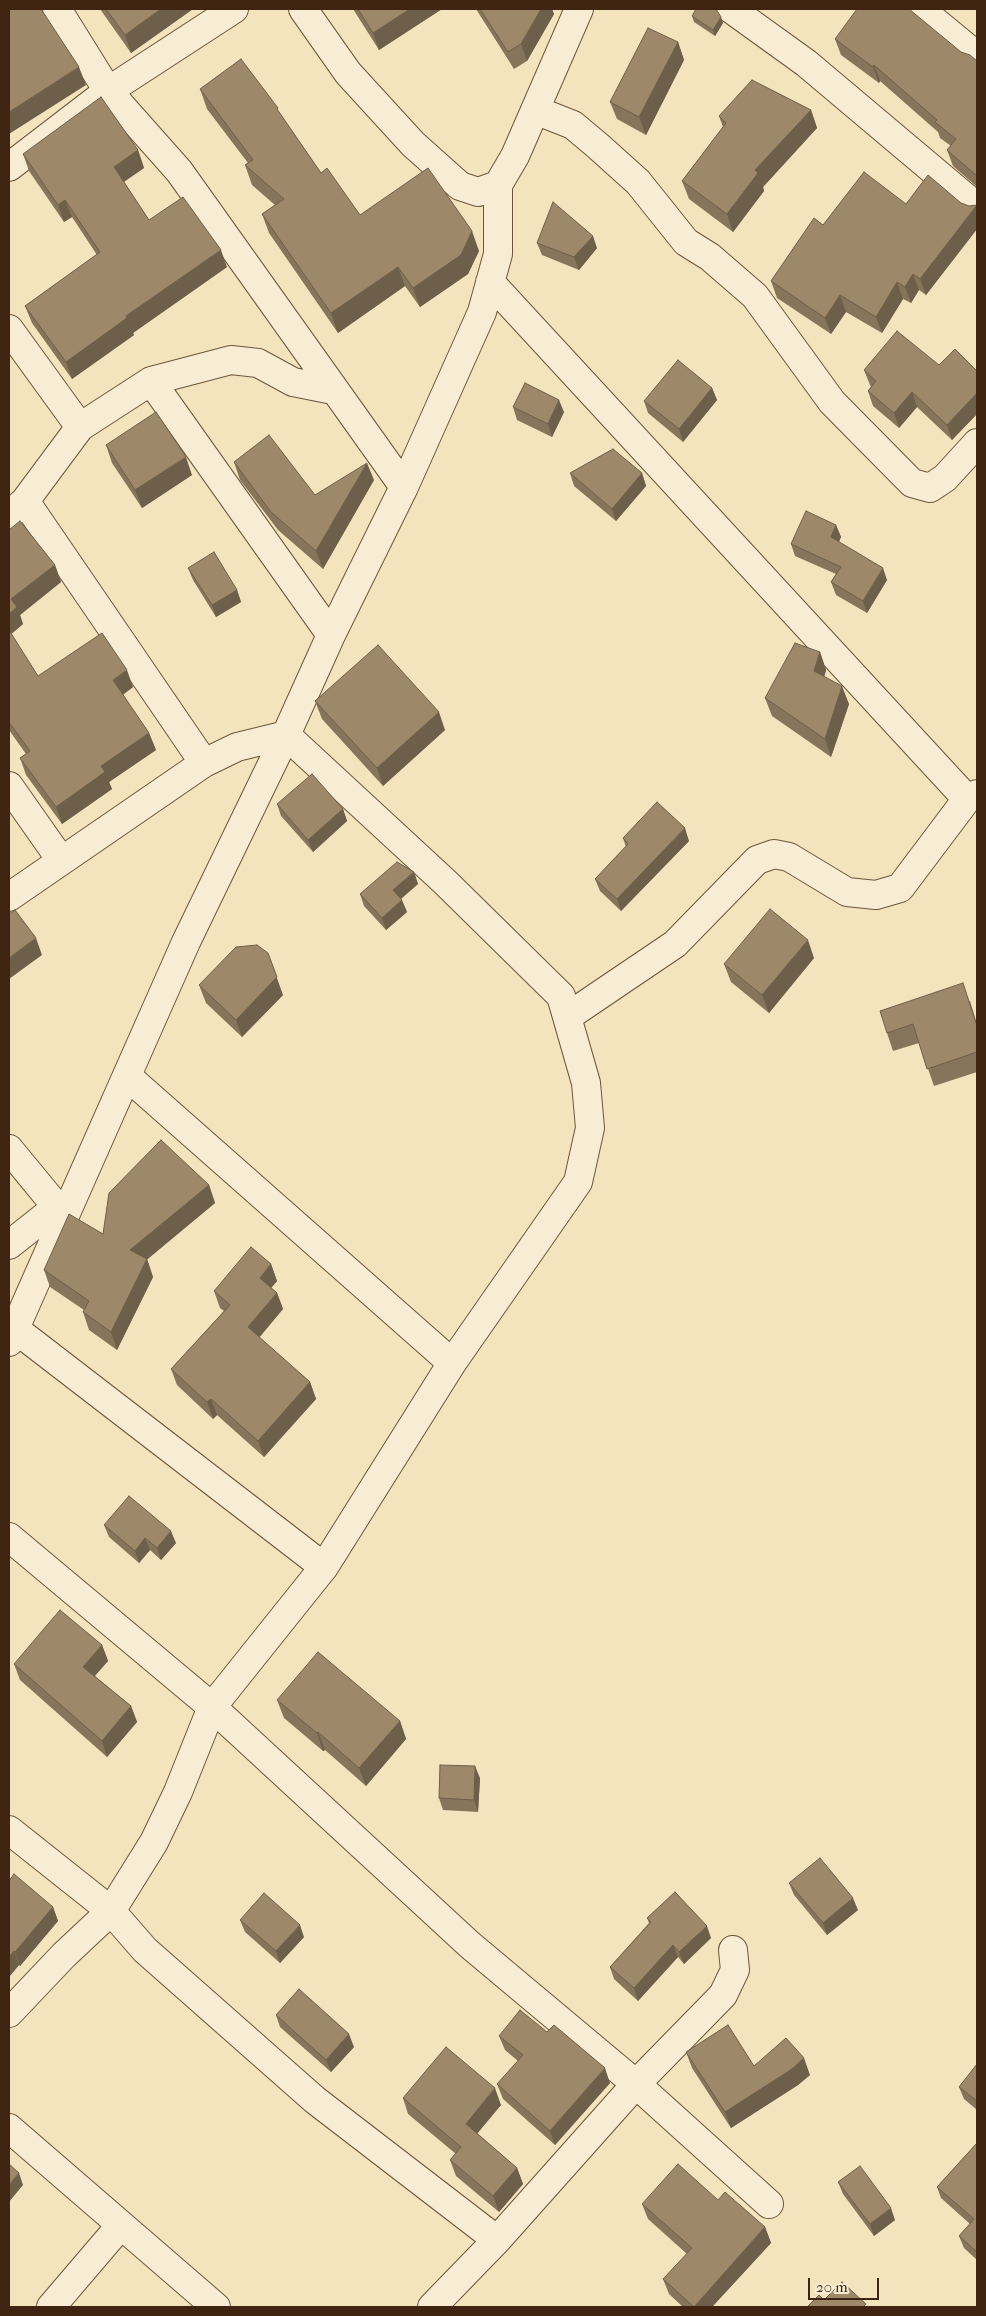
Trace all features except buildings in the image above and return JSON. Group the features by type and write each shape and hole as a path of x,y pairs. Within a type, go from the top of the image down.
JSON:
{"street":[{"path":"57,9 108,90 179,171 333,390 404,487"},
{"path":"303,9 348,72 413,144 460,186 478,192 498,185"},
{"path":"731,9 806,63 977,207"},
{"path":"920,9 977,56"},
{"path":"9,167 108,90 230,10"},
{"path":"324,1567 12,1335 61,1212 128,1076 186,942 286,734 331,635 404,487 482,312 498,254 498,185 514,156 578,10"},
{"path":"535,110 573,125 598,146 638,182 686,242 710,256 754,296 832,402 912,483 930,488 945,478 977,442"},
{"path":"490,282 972,797 900,888 876,895 847,892 789,857 774,854 757,860 675,944 567,1017"},
{"path":"9,328 80,427"},
{"path":"204,764 17,508 80,427 151,381 231,360 258,363 293,382 333,390"},
{"path":"151,381 331,635"},
{"path":"9,897 204,764 237,747 286,734"},
{"path":"9,2013 64,1955 111,1911 158,1834 178,1792 212,1707 324,1567 452,1363 578,1182 590,1128 586,1083 561,996 446,882 286,734"},
{"path":"9,786 61,860"},
{"path":"128,1076 452,1363"},
{"path":"9,1149 61,1212"},
{"path":"9,1245 61,1212"},
{"path":"9,1537 212,1707 470,1945 636,2084 769,2204"},
{"path":"9,1830 111,1911 145,1950 315,2100 496,2240"},
{"path":"432,2307 496,2240 636,2084 723,1995 735,1970 733,1950"},
{"path":"9,2128 216,2307"},
{"path":"51,2307 121,2225"}]}
